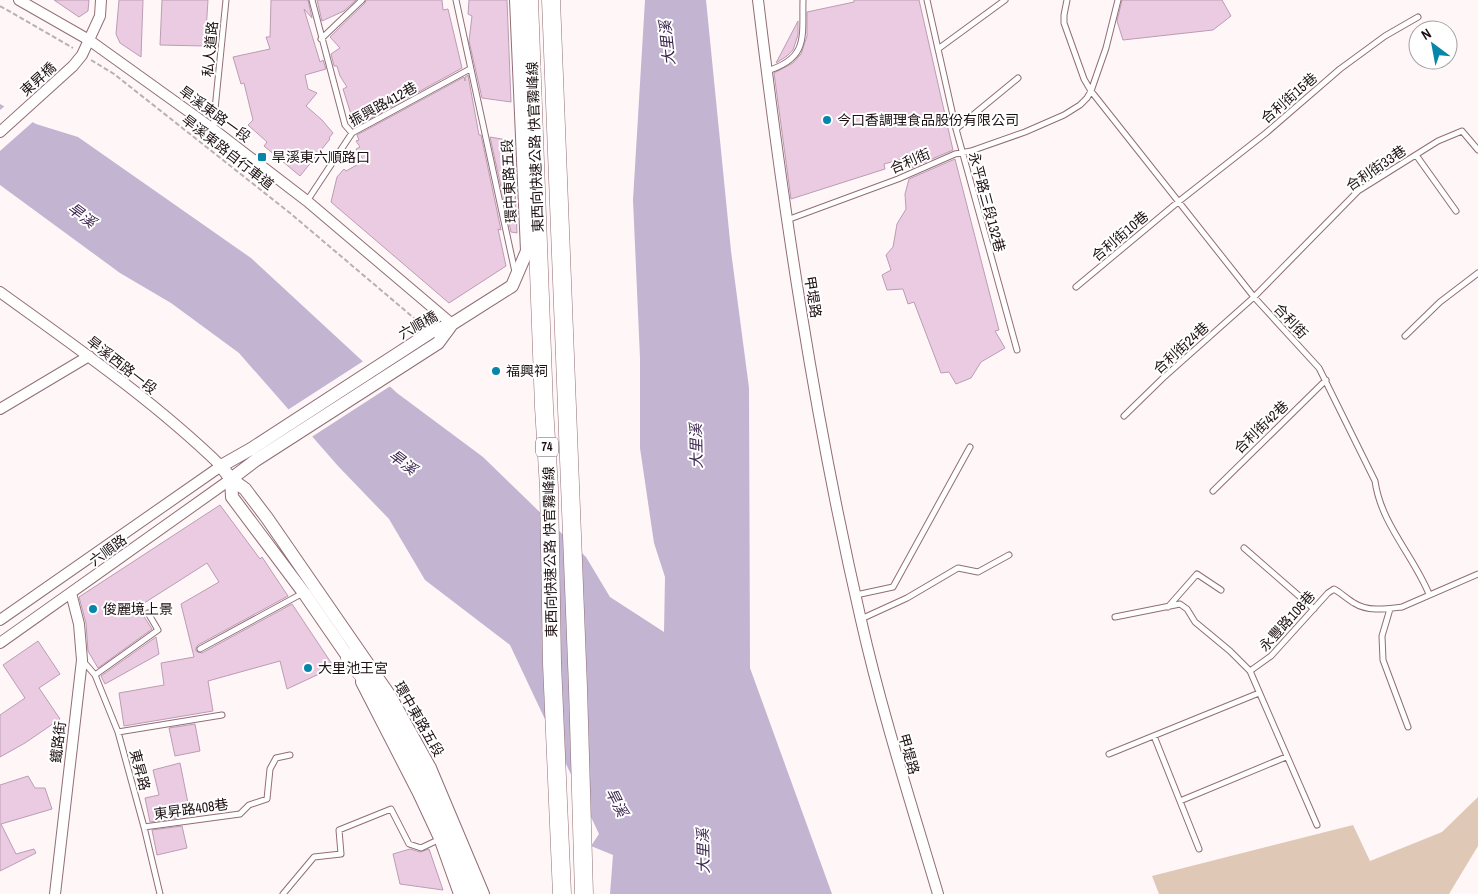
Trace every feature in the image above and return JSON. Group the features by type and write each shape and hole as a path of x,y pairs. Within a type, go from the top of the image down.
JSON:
{"highway":[{"name":"東西向快速公路 快官霧峰線","path":"529,0 544,407 549,488 552,663 562,894"},
{"name":"東西向快速公路 快官霧峰線","path":"550,0 578,688 584,894"},
{"path":"350,658 379,694 412,754 444,835 472,894"}],"street":[{"name":"旱溪東路一段","path":"19,0 89,40 213,130 307,201 452,324"},
{"name":"東昇橋","path":"0,132 73,66 82,55 100,16 101,0"},
{"name":"環中東路五段","path":"452,324 512,286 527,251 516,0"},
{"name":"甲堤路","path":"758,0 787,220 810,369 833,490 886,724 938,894"},
{"name":"旱溪西路一段","path":"0,292 90,356 201,446 221,466"},
{"name":"六順橋","path":"221,466 251,449 431,332 452,324"},
{"name":"六順橋","path":"231,479 256,460 438,343 452,324"},
{"path":"0,409 90,356"},
{"name":"環中東路五段","path":"221,466 231,479 245,489 267,518 390,696 430,768 483,894"},
{"name":"六順路","path":"0,620 221,466"},
{"name":"環中東路五段","path":"231,479 232,497 350,658"},
{"name":"六順路","path":"0,643 231,479"},
{"name":"鐵路街","path":"55,894 82,660 79,624 71,593"},
{"path":"444,835 460,894"}],"lane":[{"name":"私人道路","path":"213,130 226,0"},
{"path":"312,0 345,125 352,133"},
{"path":"321,39 362,0"},
{"path":"456,0 517,278"},
{"path":"766,71 778,68 792,60 799,50 802,43 803,0"},
{"name":"永平路三段132巷","path":"927,0 962,153 1017,350"},
{"path":"938,49 1005,0"},
{"path":"1067,0 1064,23 1084,79 1091,91"},
{"name":"合利街","path":"787,220 898,179 955,154 1025,132 1064,115 1087,98 1091,91 1106,48 1118,0"},
{"name":"合利街15巷","path":"1178,202 1266,133 1340,69 1385,36 1418,17"},
{"name":"振興路412巷","path":"307,201 352,133 470,69"},
{"path":"956,129 1018,78"},
{"name":"合利街","path":"1091,91 1254,297 1319,368 1375,481 1377,497 1389,524 1429,594"},
{"name":"合利街33巷","path":"1254,297 1358,192 1438,141 1462,131 1478,150"},
{"path":"1416,155 1456,211"},
{"name":"合利街10巷","path":"1076,287 1178,202"},
{"path":"1405,336 1440,302 1478,273"},
{"name":"合利街24巷","path":"1124,416 1163,378 1254,297"},
{"name":"合利街42巷","path":"1213,491 1326,380"},
{"path":"856,595 893,587 970,447"},
{"path":"1244,548 1314,609"},
{"path":"861,620 907,598 958,568 978,572 1010,555"},
{"path":"1168,607 1197,574 1221,590"},
{"name":"永豐路108巷","path":"1250,671 1271,656 1328,592 1334,588 1359,605 1372,609 1390,609 1402,607 1478,574"},
{"path":"200,649 304,593"},
{"path":"1115,617 1180,604 1195,622 1230,651 1250,671 1317,825"},
{"path":"1390,609 1382,636 1383,660 1408,727"},
{"path":"95,675 158,630 148,613"},
{"name":"東昇路","path":"82,660 95,675 118,732 160,894"},
{"path":"1109,754 1258,693"},
{"path":"118,732 222,714"},
{"path":"1154,736 1199,849"},
{"name":"東昇路408巷","path":"144,827 240,814 249,805 267,800 270,769 276,758 290,755"},
{"path":"1180,801 1286,757"},
{"path":"282,894 314,857 341,854 339,830 391,809 409,844 421,848 444,835"}],"path":[{"name":"旱溪東路自行車道","path":"0,6 114,74 290,213 431,332"}],"shaded area":[{"path":"1478,797 1478,846 1449,894 1159,894 1152,876 1353,825 1370,861 1442,832"}],"water":[{"path":"645,0 706,0 731,251 749,388 750,668 832,894 610,894 613,855 591,846 599,834 510,645 425,580 389,519 338,466 239,353 171,303 120,273 0,185 0,104 36,124 78,137 251,258 397,393 483,457 586,557 610,597 664,632 665,577 654,543 640,448 640,358 633,200"}],"pier":[{"path":"6,105 35,120 0,151 0,110"},
{"path":"365,360 392,385 310,438 286,411"}],"building":[{"path":"54,0 89,0 88,11 79,17"},
{"path":"119,0 143,0 141,57 120,43 116,34"},
{"path":"162,0 208,0 205,46 160,45"},
{"path":"271,0 308,0 312,18 304,9 320,62 323,60 326,69 305,75 308,89 317,93 306,106 333,133 300,176 264,146 267,142 248,125 253,120 244,83 241,84 233,57 270,49 266,37 270,37"},
{"path":"317,0 356,0 344,11 322,21"},
{"path":"366,0 442,0 443,10 448,9 462,68 355,127 343,89 347,87 340,76 337,66 334,66 331,54 340,48 330,37"},
{"path":"469,0 507,0 511,102 482,98 469,41 472,16 468,14"},
{"path":"854,0 919,0 953,150 911,168 914,156 884,164 885,169 791,199 774,73 793,63 801,54 807,36 807,12 854,2"},
{"path":"1122,0 1222,0 1231,16 1213,30 1123,40 1117,21"},
{"path":"798,21 798,35 793,50 776,63"},
{"path":"468,75 479,135 481,135 501,230 498,229 506,266 449,303 331,202 337,177 344,169 346,171 364,161 356,149 360,147 356,141 359,140 357,135 464,77 465,81 465,77"},
{"path":"490,137 513,141 517,233 511,232"},
{"path":"955,159 999,330 995,331 1005,348 981,362 971,378 956,384 949,372 941,373 914,302 908,304 903,289 887,290 882,275 891,270 886,255 893,247 897,224 906,209 905,194 909,179"},
{"path":"220,505 260,559 262,557 288,596 198,645 196,651 202,653 292,604 334,667 287,689 280,661 208,681 213,711 124,726 119,693 164,685 161,663 194,657 181,604 219,582 207,563 138,607 152,629 98,668 88,651 86,623 79,597"},
{"path":"156,637 159,654 105,684 101,676"},
{"path":"38,641 60,674 39,688 60,719 25,743 0,757 0,715 25,698 3,665"},
{"path":"195,724 200,751 175,756 169,728"},
{"path":"180,763 189,808 178,811 180,818 150,822 145,798 159,795 153,770"},
{"path":"28,776 35,788 45,788 52,809 1,824 16,854 34,849 36,853 0,871 0,785"},
{"path":"182,826 187,848 157,855 152,830"},
{"path":"410,849 420,852 429,849 443,890 400,884 393,854"}],"place":[{"name":"今口香調理食品股份有限公司","path":"827,120"},
{"name":"旱溪東六順路口","path":"262,157"},
{"name":"福興祠","path":"496,371"},
{"name":"俊麗境上景","path":"93,609"},
{"name":"大里池王宮","path":"308,668"}],"water label":[{"name":"大里溪","path":"667,43"},
{"name":"旱溪","path":"82,215"},
{"name":"大里溪","path":"696,446"},
{"name":"旱溪","path":"403,462"},
{"name":"旱溪","path":"617,802"},
{"name":"大里溪","path":"703,851"}]}
